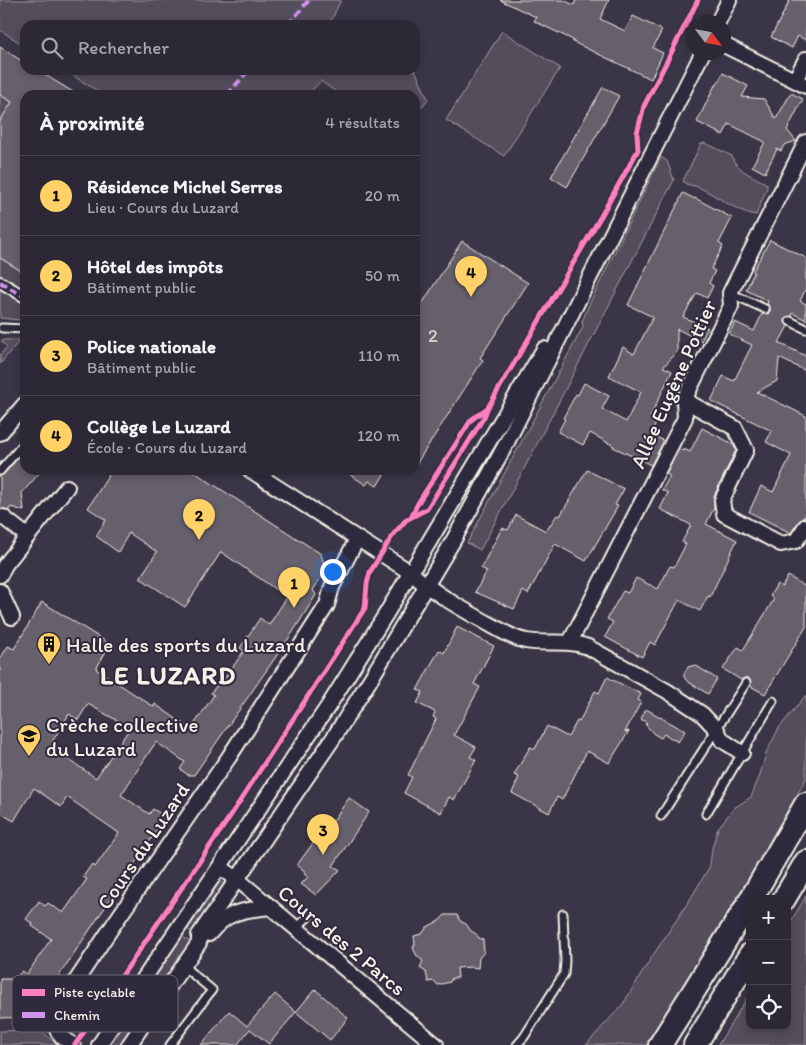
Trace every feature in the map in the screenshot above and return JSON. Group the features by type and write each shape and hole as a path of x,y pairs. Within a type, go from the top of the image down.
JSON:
{"highway":[{"path":"753,895 806,804"},
{"path":"786,895 806,862"},
{"path":"660,1045 746,906"},
{"path":"694,1045 746,961"}],"street":[{"path":"722,15 729,0"},
{"path":"731,48 800,83 806,59"},
{"path":"177,975 199,942 199,936 334,737 427,587 506,444 699,60"},
{"name":"Allée Eugène Pottier","path":"570,642 685,418 684,400 731,306 730,293 806,142"},
{"path":"147,975 329,705 602,252"},
{"path":"0,282 20,294"},
{"path":"684,400 735,428 746,450 722,500 724,514 781,544 796,541 806,526"},
{"path":"0,433 20,410"},
{"path":"258,475 410,572 427,587 449,602 515,638 533,642 570,642 588,647 667,691 702,714 722,740 742,753"},
{"path":"0,576 5,565 27,536 68,487"},
{"path":"3,517 27,536"},
{"name":"Cours du Luzard","path":"80,975 234,749 327,605 332,587 357,539"},
{"path":"0,591 12,617"},
{"name":"Cours des 2 Parcs","path":"220,867 271,907 436,1045"},
{"path":"199,942 205,940 218,922 229,915 241,911 271,907"},
{"name":"Cours du Luzard","path":"58,1032 73,1045"},
{"path":"99,1045 108,1032"},
{"path":"129,1045 138,1032"}],"lane":[{"path":"730,293 765,309"},
{"path":"790,322 806,329"},
{"path":"2,328 20,329"},
{"path":"0,471 20,448"},
{"path":"661,816 746,683"},
{"path":"706,814 773,700"},
{"path":"517,1045 564,974 563,914"},
{"path":"296,928 308,917"},
{"path":"170,1045 212,990 183,966"}],"shaded area":[{"path":"0,0 341,0 331,20 20,20 20,43 0,30"},
{"path":"502,31 560,68 504,156 446,120"},
{"path":"72,75 417,75 428,99 420,109 420,90 333,90 321,81 312,90 96,90"},
{"path":"0,95 12,102 0,121"},
{"path":"705,143 732,156 741,169 767,184 756,215 737,209 683,181 701,144"},
{"path":"661,157 667,161 674,180 480,550 467,543 583,327 582,322 588,307"},
{"path":"0,258 20,270 20,320 0,318"},
{"path":"2,340 20,340 0,364 0,355 7,347"},
{"path":"806,695 806,779 750,876 647,1045 586,1045 623,1004 689,901 710,866 712,848 718,828 734,808 751,797 767,751 779,728"},
{"path":"222,882 226,885 195,934 187,929 218,884"},
{"path":"806,896 806,1045 718,1045 746,1000 746,1030 791,1030 791,921"},
{"path":"182,936 190,942 168,975 156,975"},
{"path":"0,1031 42,1032 58,1045 0,1045"},
{"path":"117,1032 129,1032 120,1045 108,1045"}],"building":[{"path":"500,0 563,0 574,5 576,0 609,0 600,19 625,31 633,16 662,30 653,48 663,53 651,79 573,42 573,40 534,21 536,17"},
{"path":"790,0 806,0 806,40 798,36 792,48 771,37"},
{"path":"0,47 20,60 20,75 45,75 70,90 20,90 20,270 0,258 0,121 12,102 0,95"},
{"path":"723,73 748,86 742,97 764,99 776,119 791,93 803,99 787,130 796,141 784,145 781,151 777,149 765,173 752,166 765,142 729,124 723,135 697,122"},
{"path":"603,87 619,96 567,187 551,177"},
{"path":"683,193 732,218 719,243 723,246 711,269 715,271 709,283 713,286 707,298 697,293 683,317 708,328 701,341 677,329 677,352 663,367 672,371 650,417 657,421 651,434 664,441 651,465 613,447 590,433 583,445 558,432 565,419 563,418 584,383 609,396 602,409 626,422 641,392 609,376 623,347 634,354 653,317 628,305"},
{"path":"770,240 806,258 806,288 800,301 806,304 806,320 793,313 792,316 787,317 785,322 788,326 779,343 806,356 806,371 779,358 777,381 757,392 806,416 806,515 799,521 791,533 749,512 761,486 773,492 791,455 766,442 772,431 711,401 723,376 734,381 752,345 729,334 735,322 754,331 762,314 768,314 770,311 770,306 767,304 768,301 746,290 753,271"},
{"path":"462,241 528,283 480,358 483,360 420,458 420,307"},
{"path":"702,428 733,444 736,450 714,496 714,508 706,524 737,540 710,597 708,596 700,611 679,600 655,645 650,642 642,657 605,637 613,622 607,619 623,591 628,593 636,578 658,589 670,566 674,567 686,544 682,542 691,525 660,509 668,493 662,490 670,476 666,474 679,449 690,452"},
{"path":"20,456 20,475 38,475 22,493 24,511 11,507 9,510 0,509 0,476"},
{"path":"587,470 624,489 615,505 618,506 586,561 555,544 528,594 523,591 514,609 475,592 487,571 481,568 502,528 508,530 516,515 546,531 557,515 560,516"},
{"path":"109,475 199,475 321,554 326,570 313,590 316,595 293,632 194,775 188,775 180,769 185,762 156,742 121,795 149,814 153,809 166,817 59,975 18,975 22,971 27,974 51,939 32,926 33,924 26,919 39,901 45,906 48,903 63,913 87,879 83,877 92,864 95,867 119,833 67,797 61,807 34,788 14,821 0,813 0,659 8,646 14,649 42,602 110,644 96,669 154,707 155,704 191,729 214,695 211,693 220,681 222,682 244,651 240,648 260,618 269,625 287,597 221,552 185,607 140,578 157,552 129,533 118,552 96,536 106,520 88,508","holes":["88,704 130,728 96,778 53,749 56,745 52,742 69,714 78,720"]},
{"path":"351,475 384,475 377,486 369,481 366,485"},
{"path":"788,576 806,587 806,627 765,694 750,686 751,681 748,678 741,680 723,669 738,647 743,650 774,599 770,596 777,584 782,587"},
{"path":"457,627 494,646 474,684 480,687 454,735 476,747 470,757 476,760 454,800 449,797 441,813 404,793 412,777 408,775 436,719 433,717 435,712 417,703 423,692 417,690 439,650 444,653"},
{"path":"695,665 717,679 708,694 687,681 684,677 688,667"},
{"path":"607,677 641,694 638,700 641,702 625,732 629,731 609,763 587,751 562,800 557,797 549,813 512,793 519,777 514,775 530,747 535,749 547,726 568,737 577,721 579,722 595,691 599,693"},
{"path":"646,709 685,731 678,742 664,734 661,738 654,734 645,724 647,723 641,719"},
{"path":"349,798 369,812 333,866 340,870 316,895 301,884 308,877 304,874 306,872 297,865 314,842 317,844"},
{"path":"445,915 457,915 460,921 466,924 471,931 483,940 484,952 479,958 478,968 457,968 458,978 452,978 450,982 438,985 434,981 428,982 426,972 420,968 423,961 417,956 413,948 415,944 414,936 422,934 427,927 439,921"},
{"path":"0,979 12,979 12,1018 0,1018"},
{"path":"315,989 348,1018 330,1040 296,1012"},
{"path":"275,994 296,1012 269,1044 250,1029 237,1045 201,1045 229,1011 247,1026"}],"marked path":[{"path":"292,20 309,0"},
{"path":"231,90 245,75"},
{"path":"0,282 20,294"}],"cycle path":[{"path":"122,975 227,821 365,608 370,572 393,535 406,520 427,509 484,417 638,150 637,133 644,106 698,0"},
{"path":"411,517 471,420 486,409"},
{"path":"75,1045 84,1032"}],"place":[{"name":"Collège Le Luzard","path":"471,297"},
{"name":"Hôtel des impôts","path":"199,540"},
{"name":"Résidence Michel Serres","path":"294,608"},
{"name":"Halle des sports du Luzard","path":"49,665"},
{"name":"Crèche collective du Luzard","path":"29,757"},
{"name":"Police nationale","path":"323,855"}],"district":[{"name":"LE LUZARD","path":"168,675"}]}
